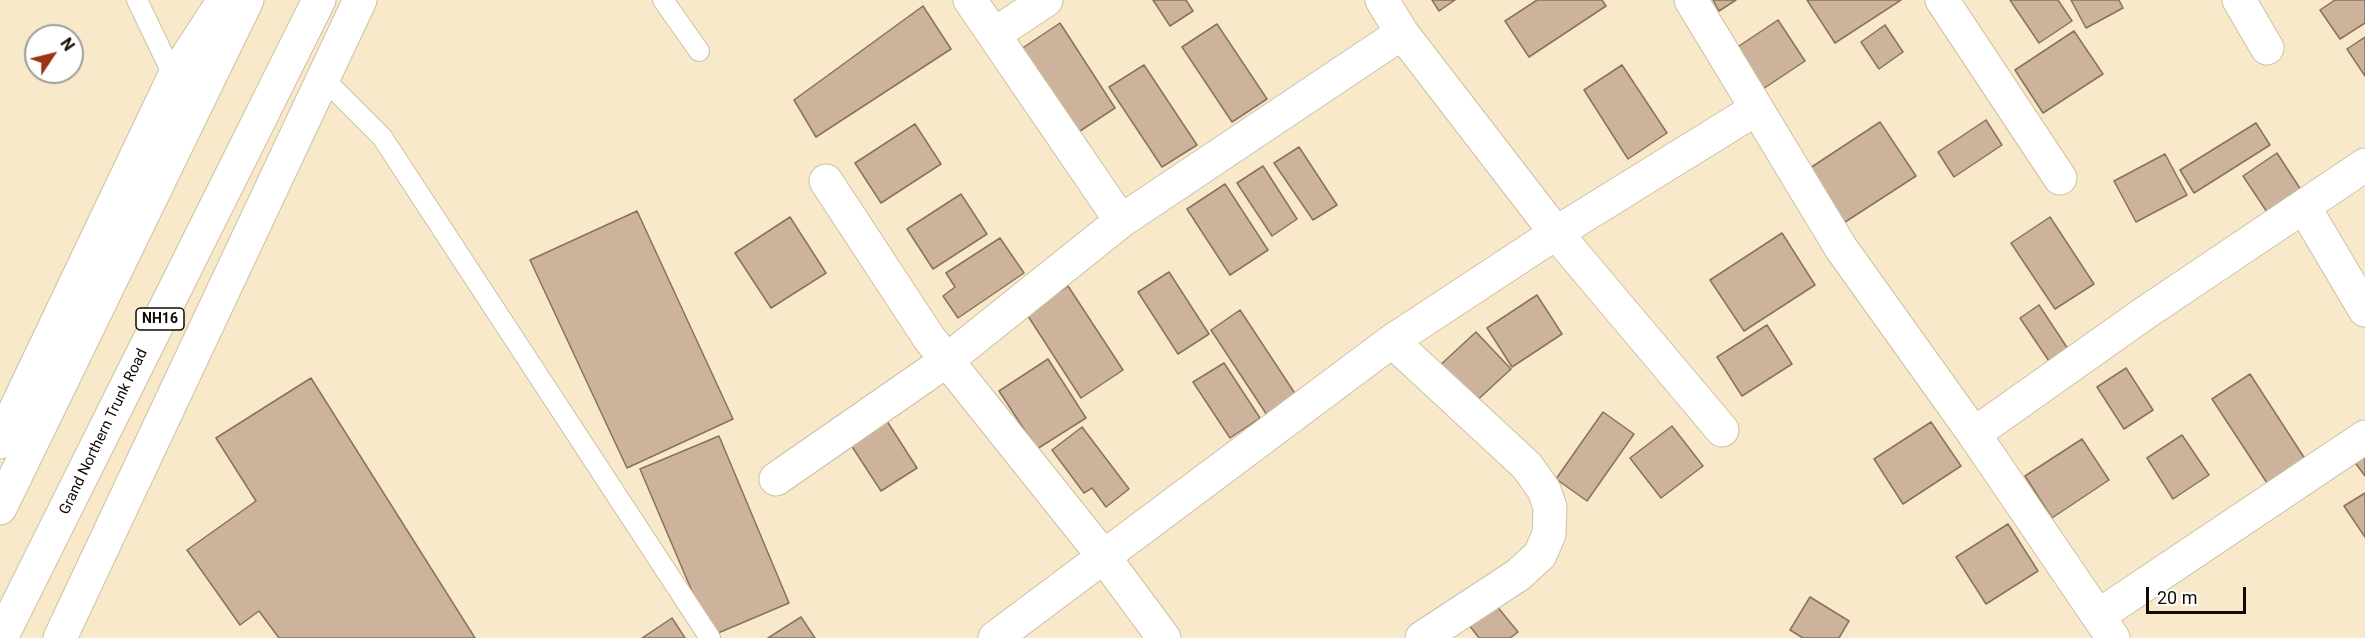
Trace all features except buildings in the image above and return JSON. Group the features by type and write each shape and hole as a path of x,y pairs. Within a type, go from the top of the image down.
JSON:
{"main road":[{"path":"0,442 174,77 224,0"},
{"path":"0,508 247,0"},
{"name":"Grand Northern Trunk Road","path":"2,638 319,0"},
{"path":"60,638 360,0"},
{"path":"970,0 1121,221"},
{"path":"994,34 1046,0"},
{"path":"1382,0 1402,33 1556,233 1722,430"},
{"path":"1691,0 1840,248 1974,434 2106,627 2365,437"},
{"path":"1942,0 2060,178"},
{"path":"2239,0 2267,48"},
{"path":"776,479 946,361 1121,221 1402,33"},
{"path":"995,638 1392,341 1556,233 1756,109"},
{"path":"1974,434 2145,313 2365,165"},
{"path":"826,181 946,361 1104,557 1164,638"},
{"path":"2304,207 2365,310"},
{"path":"1392,341 1527,466 1544,490 1550,507 1549,534 1540,555 1518,575 1422,638"}],"lane":[{"path":"137,0 174,77"},
{"path":"663,0 699,51"},
{"path":"323,78 382,137 710,638"}]}
